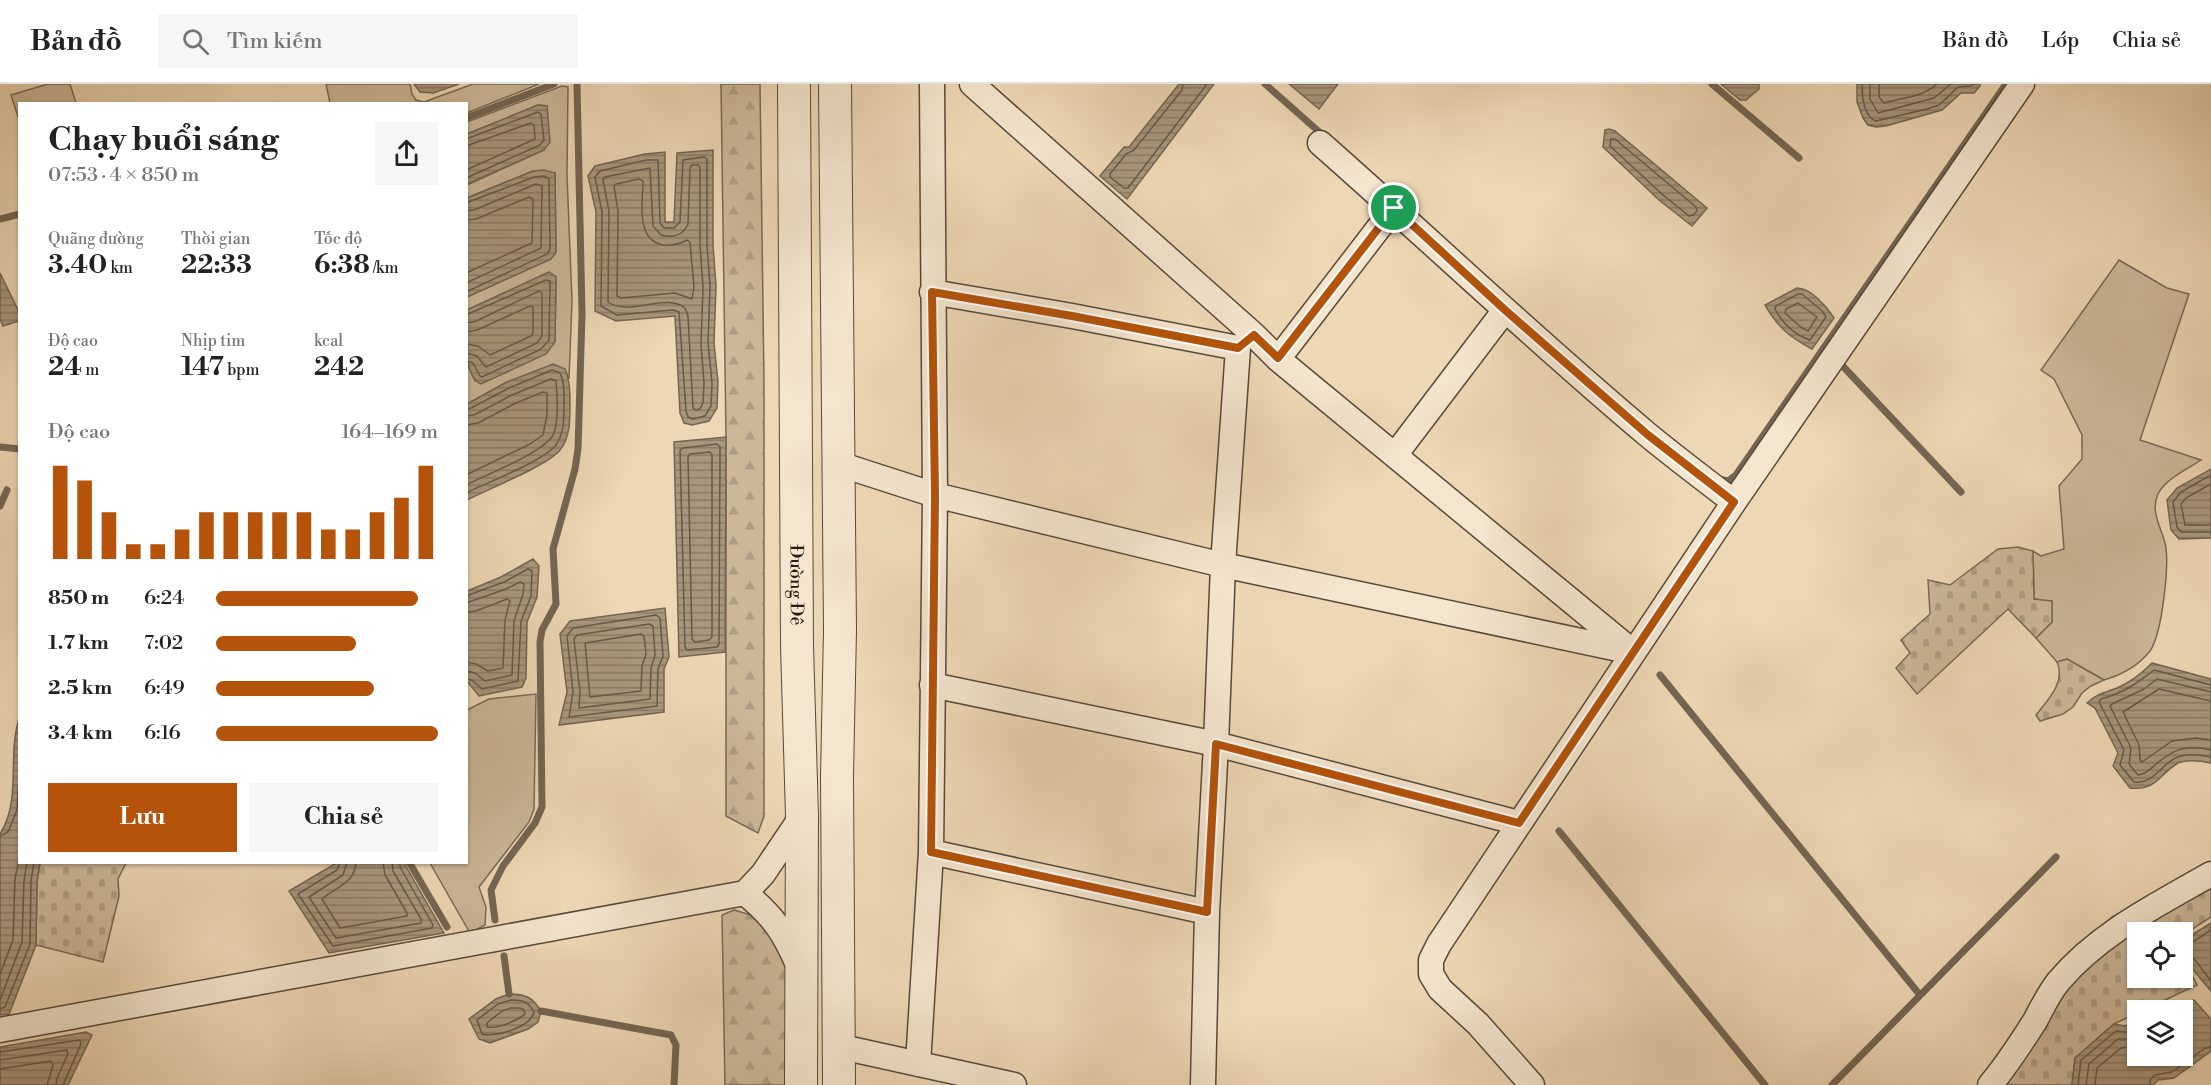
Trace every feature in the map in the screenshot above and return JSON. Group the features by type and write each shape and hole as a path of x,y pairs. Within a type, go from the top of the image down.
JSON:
{"street":[{"name":"Đường Đê","path":"794,84 797,646 802,816 801,1085"},
{"path":"835,84 839,464 837,1046 839,1085"},
{"path":"918,1064 931,852 935,495 932,84"},
{"path":"972,84 1246,341 1278,358 1633,652"},
{"path":"1532,1085 1478,1024 1440,989 1431,974 1431,960 1439,944 1519,823 1734,502 2022,84"},
{"path":"1320,144 1648,435 1734,502"},
{"path":"1278,358 1394,208"},
{"path":"932,292 1072,316 1246,341"},
{"path":"1395,455 1505,310"},
{"path":"1203,1085 1207,912 1223,565 1246,341"},
{"path":"797,646 839,464"},
{"path":"839,464 935,495 1223,565 1633,652"},
{"path":"932,685 1216,744 1519,823"},
{"path":"0,1030 745,893 763,874 802,816"},
{"path":"931,852 1207,912"},
{"path":"1990,1085 2023,1041 2057,983 2078,961 2124,924 2211,874"},
{"path":"745,893 767,912 788,941 800,970"},
{"path":"837,1046 1014,1085"}],"green space":[{"path":"48,84 70,84 76,102 18,102 18,117 11,95"},
{"path":"326,84 410,84 416,100 424,102 330,102"},
{"path":"473,84 539,84 468,113 468,102 424,102"},
{"path":"721,84 760,84 764,382 764,816 758,833 726,816 726,437"},
{"path":"562,86 568,87 567,175 572,301 569,379 565,369 507,382 468,403 468,365 475,381 555,341 556,277 549,272 468,310 468,297 551,259 556,252 555,173 533,171 468,198 468,185 544,150 547,106 538,105 468,134 468,122"},
{"path":"2119,260 2167,288 2189,294 2140,440 2201,460 2166,484 2156,500 2157,519 2165,543 2166,566 2164,598 2154,642 2146,656 2135,665 2104,680 2067,659 2057,662 2036,638 2052,622 2052,602 2034,599 2033,551 2041,556 2064,549 2059,486 2082,459 2082,435 2054,379 2041,370"},
{"path":"2018,547 2033,551 2034,599 2052,601 2052,622 2036,638 2008,609 1917,694 1896,668 1910,653 1901,640 1930,614 1928,580 1950,585 1998,549"},
{"path":"2067,659 2104,680 2082,693 2073,707 2063,714 2040,721 2036,715 2057,684 2059,669 2057,662"},
{"path":"536,694 534,809 529,822 479,887 486,907 485,925 470,933 431,864 468,864 468,710 489,699"},
{"path":"2211,862 2211,917 2193,929 2193,922 2127,922 2127,988 2191,988 2165,1000 2127,1000 2127,1018 2114,1024 2075,1058 2072,1085 1985,1085 2082,947 2112,917"},
{"path":"40,864 126,864 118,879 119,896 103,962 36,945 37,881"},
{"path":"734,910 751,915 765,923 783,952 791,988 792,1085 725,1085 722,915"}],"water":[{"path":"414,84 459,84 433,93 420,92"},
{"path":"1179,84 1214,84 1127,199 1100,176 1124,147 1129,147"},
{"path":"1289,84 1338,84 1319,109"},
{"path":"1721,84 1759,84 1759,89 1746,100 1740,100"},
{"path":"1857,84 1980,84 1980,86 1974,93 1961,93 1942,110 1876,127 1868,125 1863,118 1857,102"},
{"path":"538,105 547,106 550,142 544,150 468,184 468,134"},
{"path":"1605,130 1615,131 1707,208 1692,226 1659,200 1603,147"},
{"path":"713,150 713,245 716,286 714,343 718,382 717,408 709,421 692,425 684,423 680,413 675,316 616,321 595,311 596,212 588,176 595,166 645,154 665,152 665,222 674,222 677,153"},
{"path":"544,170 555,173 556,252 551,259 468,297 468,198 533,171"},
{"path":"549,272 556,277 555,342 546,354 481,384 470,371 468,361 468,310"},
{"path":"0,273 18,310 18,321 3,326 0,319"},
{"path":"1797,288 1813,295 1834,318 1812,349 1785,331 1765,305"},
{"path":"553,364 565,369 570,400 568,434 560,450 543,463 468,500 468,403 507,382"},
{"path":"726,437 725,652 679,657 674,442"},
{"path":"2211,469 2211,538 2179,539 2171,530 2167,500 2177,488"},
{"path":"533,559 539,566 537,597 527,622 526,678 522,687 479,696 468,682 468,591 501,577"},
{"path":"665,608 669,657 664,669 664,712 559,725 567,692 560,634 570,621"},
{"path":"2152,663 2211,679 2211,763 2194,761 2178,763 2152,784 2146,787 2130,788 2113,766 2118,753 2095,708 2087,703 2098,695 2131,680"},
{"path":"18,724 18,864 40,864 37,881 36,945 9,1014 0,1015 0,834 11,807"},
{"path":"335,864 405,864 444,933 329,953 289,891"},
{"path":"2211,923 2211,991 2193,969 2193,934"},
{"path":"509,994 528,997 535,1002 541,1011 538,1022 528,1029 490,1043 479,1039 469,1019 496,999"},
{"path":"2193,1000 2211,1019 2211,1051 2193,1064"},
{"path":"2114,1024 2127,1025 2127,1066 2190,1066 2174,1078 2158,1080 2153,1085 2072,1085 2075,1058"},
{"path":"86,1032 92,1035 68,1085 0,1085 0,1047"}],"waterway":[{"path":"468,117 554,84"},
{"path":"495,920 491,890 503,866 535,823 542,807 540,642 542,630 556,604 553,549 575,469 578,449 582,314 577,84"},
{"path":"1265,84 1325,137"},
{"path":"1712,84 1799,158"},
{"path":"1718,479 1728,481 1736,475 2006,84"},
{"path":"0,219 18,214"},
{"path":"1838,361 1961,492"},
{"path":"0,447 18,449"},
{"path":"0,506 7,490"},
{"path":"1660,675 1920,995"},
{"path":"1559,831 1765,1085"},
{"path":"1832,1085 2056,857"},
{"path":"410,864 447,927"},
{"path":"504,956 509,994"},
{"path":"541,1011 671,1035 676,1045 674,1085"}],"route":[{"path":"1394,208 1505,310 1648,435 1734,502 1519,823 1216,744 1207,912 931,852 935,495 932,292 1238,348 1254,335 1278,358 1394,208"}]}
